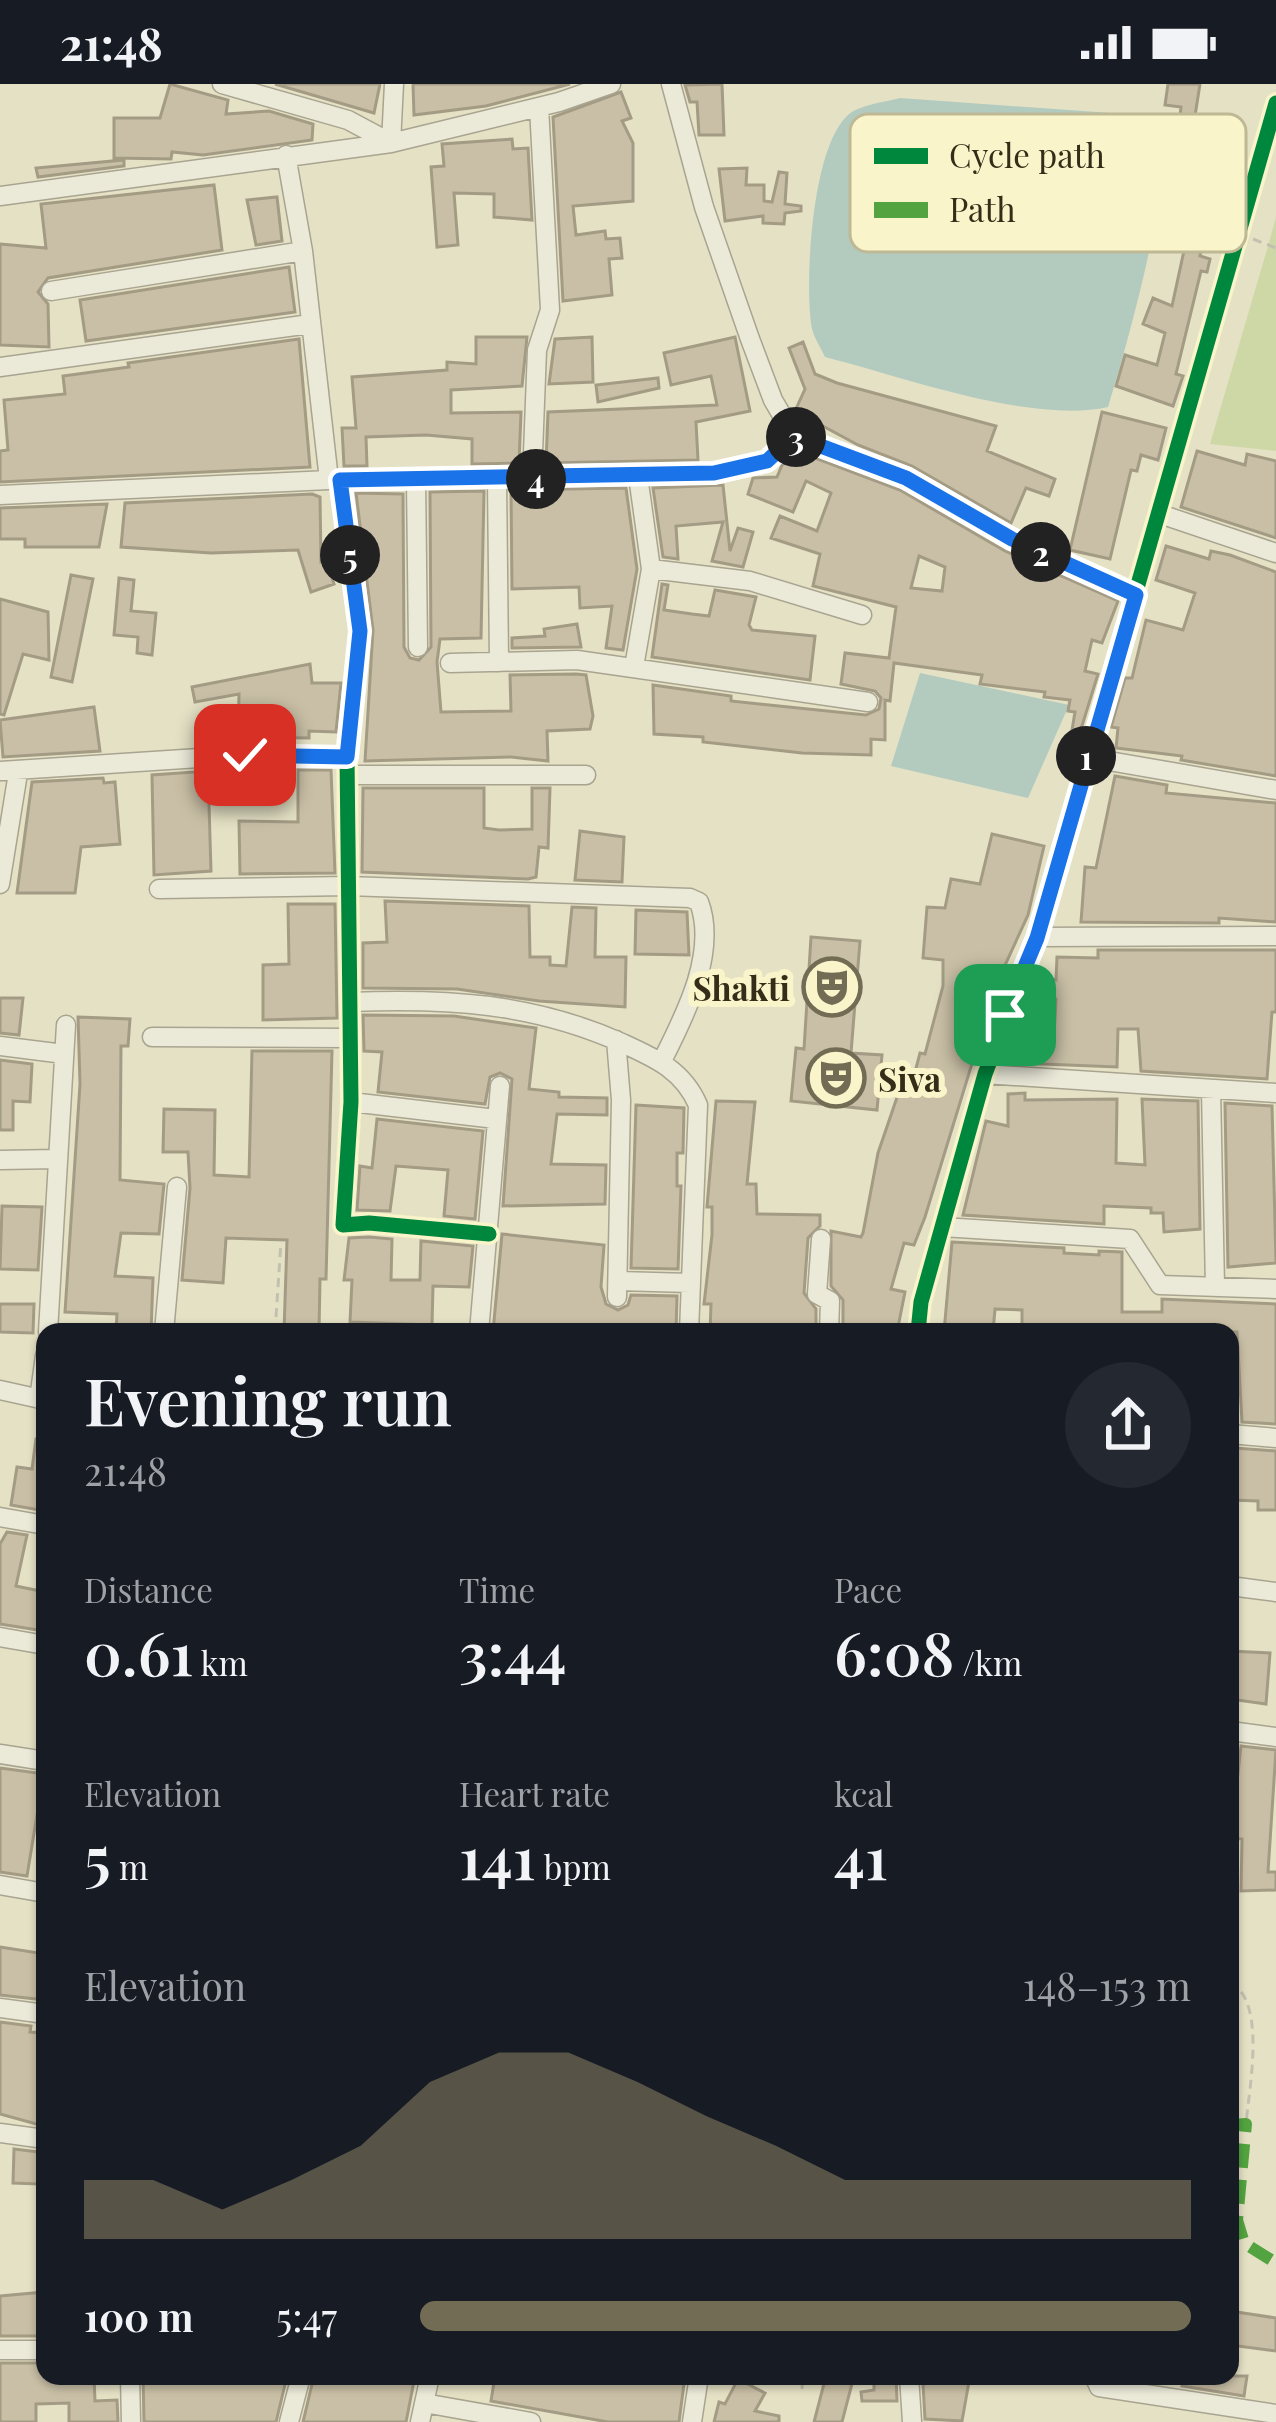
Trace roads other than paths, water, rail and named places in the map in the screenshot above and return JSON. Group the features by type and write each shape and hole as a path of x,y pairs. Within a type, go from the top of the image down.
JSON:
{"street":[{"path":"222,84 348,120 391,143"},
{"path":"391,143 394,84"},
{"path":"0,196 391,143 539,107 610,84"},
{"path":"671,84 704,207 750,339 773,400 794,436 906,478 1012,539 1136,595"},
{"path":"1246,212 1276,103"},
{"path":"532,479 537,350 550,310 539,107"},
{"path":"286,155 360,631 347,766 351,1102 343,1225 489,1234"},
{"path":"52,291 303,251"},
{"path":"920,1323 985,1074 1037,938 1235,252"},
{"path":"0,367 310,324"},
{"path":"0,495 335,480 714,473 767,461 794,436"},
{"path":"634,667 651,569 638,476"},
{"path":"416,480 418,647"},
{"path":"497,480 499,662"},
{"path":"1160,514 1276,553"},
{"path":"651,569 750,581 862,615"},
{"path":"450,663 578,661 868,703"},
{"path":"0,884 9,772 245,755 347,766 586,776"},
{"path":"1086,757 1276,790"},
{"path":"159,889 348,886 654,895 699,902 703,932 697,977 688,1009 662,1061"},
{"path":"1037,938 1276,936"},
{"path":"350,1002 494,1003 541,1013 662,1061 689,1083 698,1105 689,1323"},
{"path":"48,1323 66,1025"},
{"path":"152,1037 349,1038"},
{"path":"616,1040 621,1100 617,1289 690,1283"},
{"path":"0,1046 64,1054"},
{"path":"985,1074 1276,1093"},
{"path":"480,1323 500,1086"},
{"path":"1211,1090 1215,1287"},
{"path":"351,1102 496,1119"},
{"path":"0,1160 56,1159"},
{"path":"165,1323 177,1187"},
{"path":"942,1227 1130,1239 1160,1285 1276,1289"},
{"path":"821,1239 817,1294 830,1301 829,1323"},
{"path":"0,1390 36,1399"},
{"path":"1239,1435 1276,1438"},
{"path":"0,1517 36,1524"},
{"path":"1239,1587 1276,1592"},
{"path":"0,1637 36,1643"},
{"path":"1239,1732 1276,1737"},
{"path":"0,1754 36,1760"},
{"path":"0,1885 36,1891"},
{"path":"0,2008 36,2013"},
{"path":"0,2133 36,2138"},
{"path":"0,2350 36,2350"},
{"path":"130,2385 131,2422"},
{"path":"289,2422 299,2385"},
{"path":"692,2422 698,2385"},
{"path":"910,2385 912,2422"},
{"path":"1098,2385 1276,2414"},
{"path":"422,2412 531,2422"}],"place":[{"name":"Shakti","path":"832,987"},
{"name":"Siva","path":"836,1078"}]}
